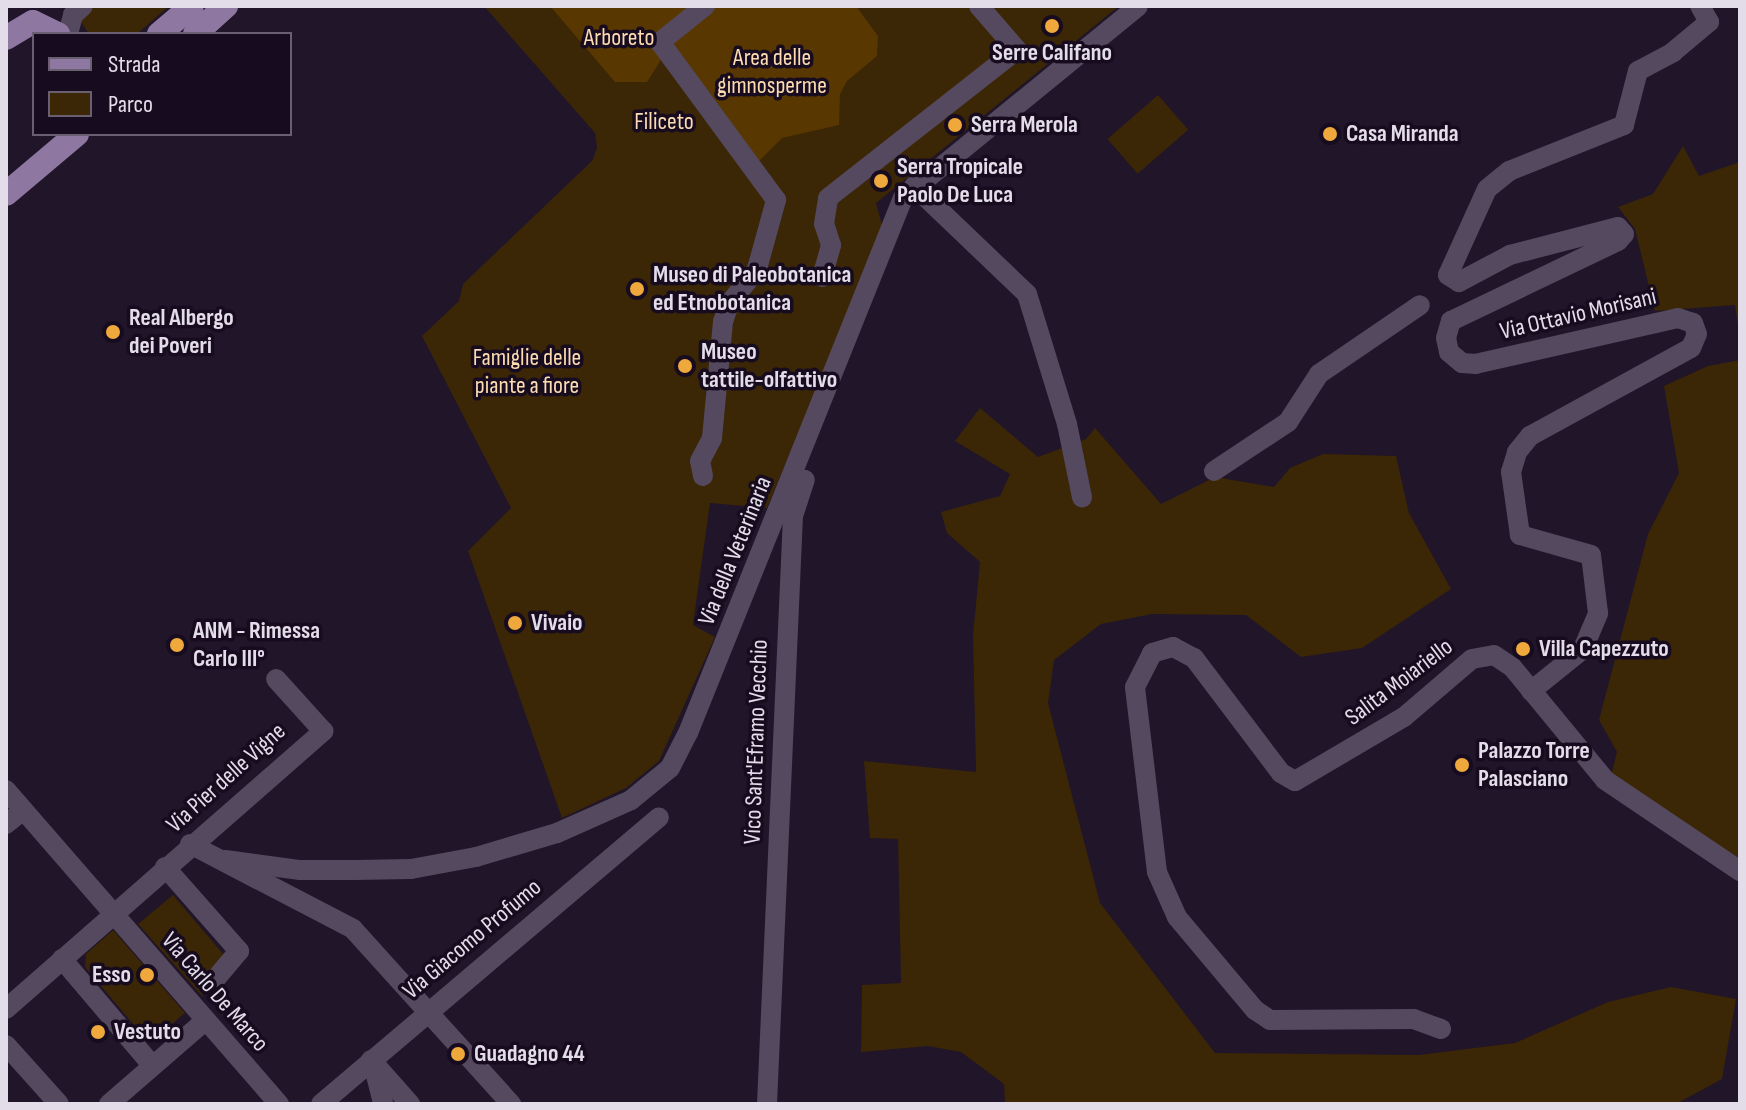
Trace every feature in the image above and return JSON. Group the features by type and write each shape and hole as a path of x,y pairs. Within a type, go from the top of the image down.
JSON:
{"main road":[{"path":"161,32 192,6"},
{"path":"197,32 226,6"},
{"path":"20,23 65,21"},
{"path":"6,194 73,136"}],"street":[{"path":"703,476 700,461 712,438 723,322 729,304 757,269 776,200 660,42 705,6"},
{"path":"822,277 831,245 824,224 828,198 1017,50 979,6"},
{"name":"Via della Veterinaria","path":"225,860 300,870 411,869 557,833 631,800 670,768 688,733 829,388 898,207 914,186 1138,6"},
{"name":"Via Ottavio Morisani","path":"1531,691 1583,649 1598,613 1591,555 1520,535 1513,460 1530,436 1686,352 1697,334 1688,320 1678,318 1468,365 1449,352 1446,338 1451,321 1618,241 1624,231 1613,228 1510,255 1459,282 1449,279 1487,189 1509,171 1624,125 1638,71 1673,52 1709,22 1700,6"},
{"path":"914,186 1027,294 1067,427 1082,497"},
{"path":"1214,471 1288,422 1319,374 1420,305"},
{"name":"Vico Sant'Eframo Vecchio","path":"767,1104 793,516 825,421 829,388"},
{"name":"Salita Moiariello","path":"1441,1029 1414,1019 1270,1020 1255,1010 1170,908 1157,872 1135,687 1146,659 1169,647 1189,654 1284,776 1303,779 1404,717 1461,667 1483,655 1505,661 1573,748 1612,787 1740,871"},
{"name":"Via Pier delle Vigne","path":"62,959 323,731 276,679"},
{"name":"Via Carlo De Marco","path":"6,790 279,1104"},
{"path":"6,824 23,810"},
{"name":"Via Giacomo Profumo","path":"321,1104 429,1009 659,817"},
{"path":"190,844 353,929 429,1009 511,1104"},
{"path":"165,867 239,951 217,977"},
{"path":"6,1009 62,959 152,1065"},
{"path":"109,1104 206,1020"},
{"path":"6,1045 59,1104"},
{"path":"371,1060 383,1104"},
{"path":"371,1060 410,1104"}],"green space":[{"path":"94,6 169,6 139,32 88,32 79,19"},
{"path":"484,6 1119,6 876,203 883,229 767,508 710,503 693,625 715,637 659,761 626,788 562,818 468,551 511,508 422,336 459,301 463,284 593,160 597,147 595,133"},
{"name":"Arboreto","path":"550,6 695,6 647,82 615,82"},
{"name":"Area delle gimnosperme","path":"711,6 856,6 878,36 877,56 847,81 840,94 839,125 782,138 757,163 665,43"},
{"path":"1158,95 1188,130 1138,174 1107,139"},
{"path":"1683,146 1699,176 1740,162 1740,340 1735,305 1655,311 1635,229 1618,207 1653,194"},
{"path":"1740,360 1740,862 1611,776 1617,752 1599,720 1648,534 1679,473 1664,386 1708,366"},
{"path":"980,408 1038,457 1086,439 1095,428 1161,504 1215,477 1274,487 1290,468 1323,454 1396,456 1409,513 1451,589 1362,648 1301,657 1246,615 1152,614 1101,624 1054,660 1048,703 1100,903 1215,1053 1418,1055 1515,1043 1608,1002 1671,987 1736,999 1722,1079 1676,1104 1005,1104 1004,1084 961,1052 928,1046 861,1052 862,985 901,983 898,839 870,838 864,761 976,772 973,635 980,562 947,533 941,512 1000,496 1010,474 955,441"},
{"path":"173,895 224,955 202,996 138,924"},
{"path":"113,930 185,1013 149,1043 85,967 86,954"}],"place":[{"name":"Serre Califano","path":"1052,26"},
{"name":"Serra Merola","path":"955,125"},
{"name":"Casa Miranda","path":"1330,134"},
{"name":"Serra Tropicale Paolo De Luca","path":"881,181"},
{"name":"Museo di Paleobotanica ed Etnobotanica","path":"637,289"},
{"name":"Real Albergo dei Poveri","path":"113,332"},
{"name":"Museo tattile-olfattivo","path":"685,366"},
{"name":"Vivaio","path":"515,623"},
{"name":"ANM - Rimessa Carlo III°","path":"177,645"},
{"name":"Villa Capezzuto","path":"1523,649"},
{"name":"Palazzo Torre Palasciano","path":"1462,765"},
{"name":"Esso","path":"147,975"},
{"name":"Vestuto","path":"98,1032"},
{"name":"Guadagno 44","path":"458,1054"}],"park label":[{"name":"Filiceto","path":"664,122"},
{"name":"Famiglie delle piante a fiore","path":"527,372"}]}
